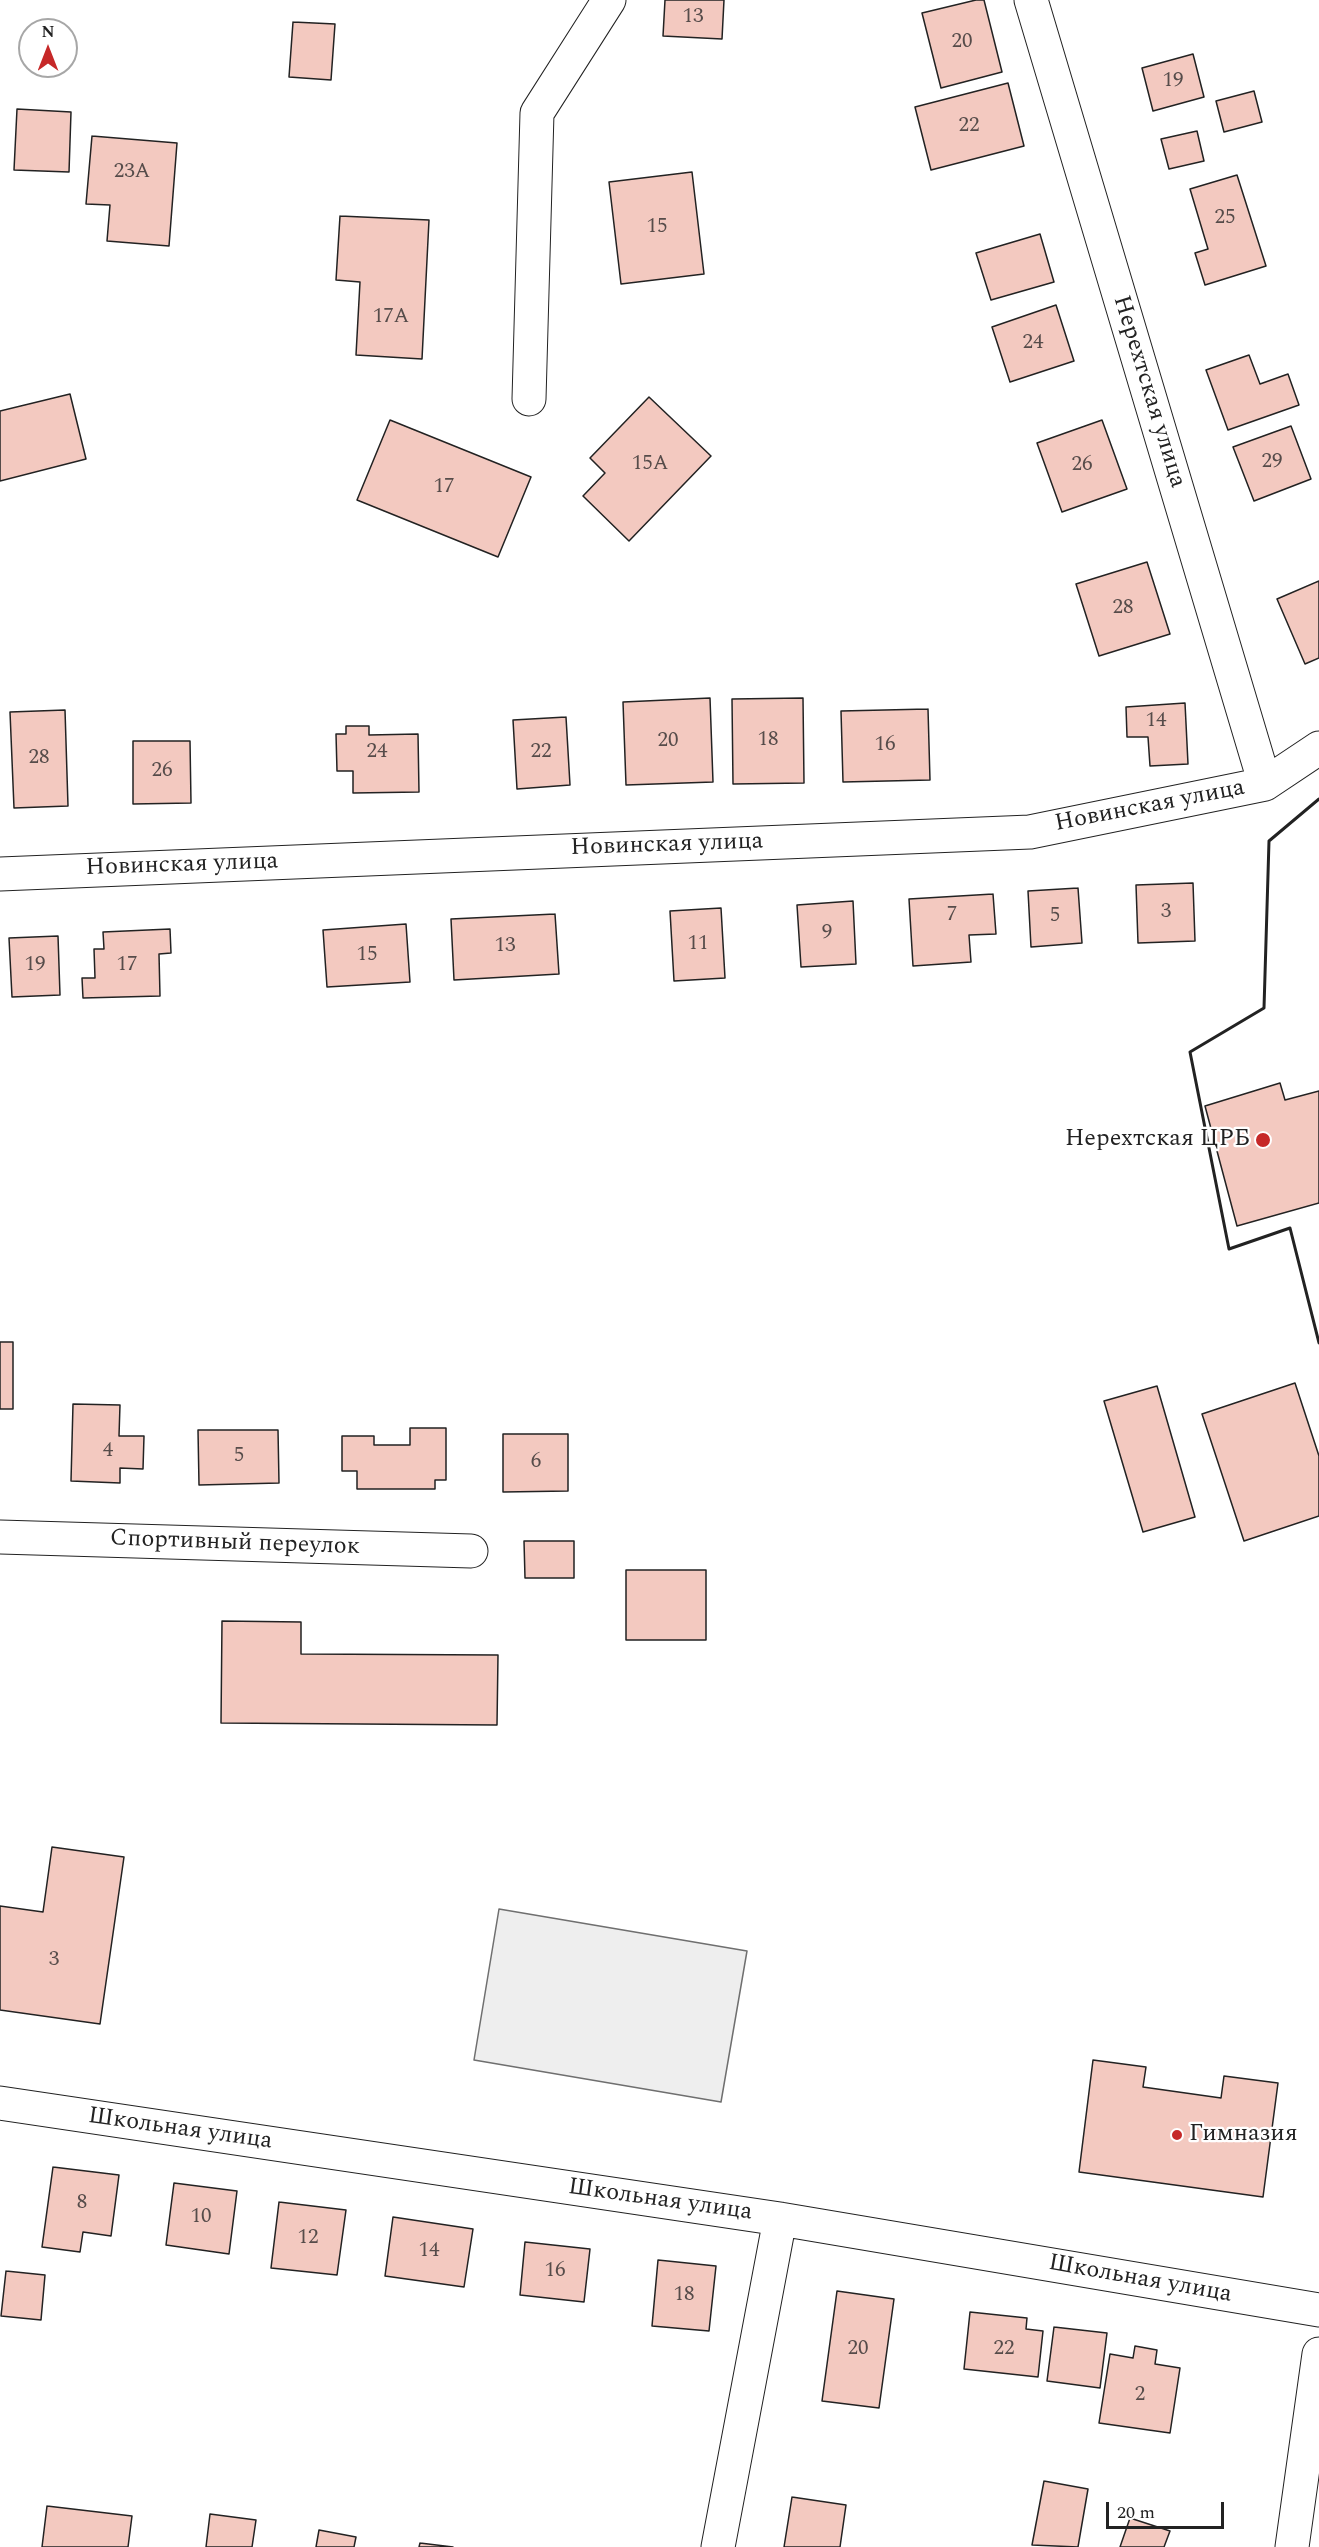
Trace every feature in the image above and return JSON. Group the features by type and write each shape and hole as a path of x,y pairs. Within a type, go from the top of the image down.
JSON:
{"street":[{"path":"529,399 537,113 609,0"},
{"name":"Нерехтская улица","path":"1031,0 1265,784"},
{"name":"Новинская улица","path":"0,874 1030,832 1265,784 1319,748"},
{"name":"Спортивный переулок","path":"0,1538 471,1551"},
{"name":"Школьная улица","path":"0,2103 780,2219 1319,2310"},
{"path":"718,2547 780,2219"},
{"path":"1292,2547 1319,2354"}],"shaded area":[{"path":"499,1909 747,1951 721,2102 474,2060"}],"building":[{"path":"665,0 724,0 722,39 663,36"},
{"path":"984,0 1002,72 941,88 922,13"},
{"path":"293,22 335,24 331,80 289,77"},
{"path":"1193,54 1204,97 1153,111 1142,68"},
{"path":"1008,83 1024,146 931,170 915,107"},
{"path":"1254,91 1262,122 1224,132 1216,101"},
{"path":"17,109 71,112 69,172 14,170"},
{"path":"1197,131 1204,161 1169,169 1161,139"},
{"path":"92,136 177,143 169,246 107,241 110,205 86,204"},
{"path":"692,172 704,274 621,284 609,182"},
{"path":"1237,175 1266,266 1205,285 1195,253 1208,249 1190,189"},
{"path":"340,216 429,220 422,359 356,355 360,282 336,280"},
{"path":"1040,234 1054,282 991,300 976,253"},
{"path":"1056,305 1074,361 1010,382 992,327"},
{"path":"1249,355 1260,384 1288,374 1299,405 1228,430 1206,370"},
{"path":"70,394 86,459 0,481 0,411"},
{"path":"649,397 711,456 629,541 583,496 605,473 590,458"},
{"path":"390,420 531,477 498,557 357,500"},
{"path":"1102,420 1127,489 1062,512 1037,443"},
{"path":"1291,426 1311,479 1254,501 1233,447"},
{"path":"1147,562 1170,634 1099,656 1076,584"},
{"path":"1319,581 1319,658 1305,664 1277,599"},
{"path":"710,698 713,782 626,785 623,702"},
{"path":"803,698 804,783 733,784 732,699"},
{"path":"1185,703 1188,764 1150,766 1148,737 1127,737 1126,707"},
{"path":"928,709 930,780 843,782 841,711"},
{"path":"65,710 68,806 14,808 10,712"},
{"path":"566,717 570,785 517,789 513,720"},
{"path":"346,726 369,726 369,735 418,734 419,792 353,793 353,771 337,771 336,734 346,734"},
{"path":"133,741 190,741 191,803 133,804"},
{"path":"1193,883 1195,941 1138,943 1136,885"},
{"path":"1078,888 1082,943 1031,947 1028,891"},
{"path":"993,894 996,934 969,935 971,962 913,966 909,899"},
{"path":"853,901 856,964 801,967 797,905"},
{"path":"721,908 725,978 674,981 670,911"},
{"path":"555,914 559,974 454,980 451,919"},
{"path":"406,924 410,982 327,987 323,930"},
{"path":"170,929 171,953 159,954 160,996 83,998 82,978 95,978 94,949 104,949 103,932"},
{"path":"58,936 60,995 12,997 9,938"},
{"path":"1280,1083 1285,1100 1319,1091 1319,1203 1237,1226 1205,1106"},
{"path":"0,1342 13,1342 13,1409 0,1409"},
{"path":"1295,1383 1319,1456 1319,1516 1244,1541 1202,1414"},
{"path":"1157,1386 1195,1517 1143,1532 1104,1401"},
{"path":"73,1404 120,1405 119,1436 144,1436 143,1469 120,1468 120,1483 71,1481"},
{"path":"410,1428 446,1428 446,1480 435,1480 435,1489 357,1489 357,1471 342,1471 342,1436 374,1436 374,1445 410,1445"},
{"path":"198,1430 278,1430 279,1483 199,1485"},
{"path":"503,1434 568,1434 568,1491 503,1492"},
{"path":"524,1541 574,1541 574,1578 525,1578"},
{"path":"626,1570 706,1570 706,1640 626,1640"},
{"path":"222,1621 301,1622 301,1654 498,1655 497,1725 221,1723"},
{"path":"52,1847 124,1857 100,2024 0,2010 0,1906 43,1912"},
{"name":"Гимназия","path":"1093,2060 1146,2067 1143,2087 1221,2098 1224,2076 1278,2083 1263,2197 1079,2172"},
{"path":"53,2167 119,2175 111,2236 83,2232 80,2252 42,2247"},
{"path":"174,2183 237,2191 229,2254 166,2245"},
{"path":"279,2202 346,2210 337,2275 271,2268"},
{"path":"393,2217 473,2229 464,2287 385,2276"},
{"path":"525,2242 590,2249 584,2302 520,2295"},
{"path":"658,2260 716,2266 709,2331 652,2326"},
{"path":"6,2271 45,2275 41,2320 1,2316"},
{"path":"837,2291 894,2299 879,2408 822,2401"},
{"path":"970,2312 1027,2318 1026,2329 1043,2331 1038,2377 964,2369"},
{"path":"1054,2327 1107,2333 1100,2388 1047,2381"},
{"path":"1135,2346 1157,2350 1155,2364 1180,2368 1170,2433 1099,2423 1110,2354 1133,2358"},
{"path":"1044,2481 1088,2489 1078,2547 1032,2545"},
{"path":"792,2497 846,2505 840,2547 784,2547"},
{"path":"47,2506 132,2516 128,2547 42,2547"},
{"path":"210,2514 256,2520 252,2547 206,2547"},
{"path":"1130,2518 1170,2531 1164,2547 1120,2547"},
{"path":"319,2530 356,2537 354,2547 316,2547"},
{"path":"420,2543 453,2547 419,2547"}],"wall":[{"path":"1319,799 1269,841 1264,1008 1190,1052 1229,1249 1290,1228 1319,1343"}],"place":[{"name":"Нерехтская ЦРБ","path":"1263,1140"},
{"name":"Гимназия","path":"1177,2135"}]}
